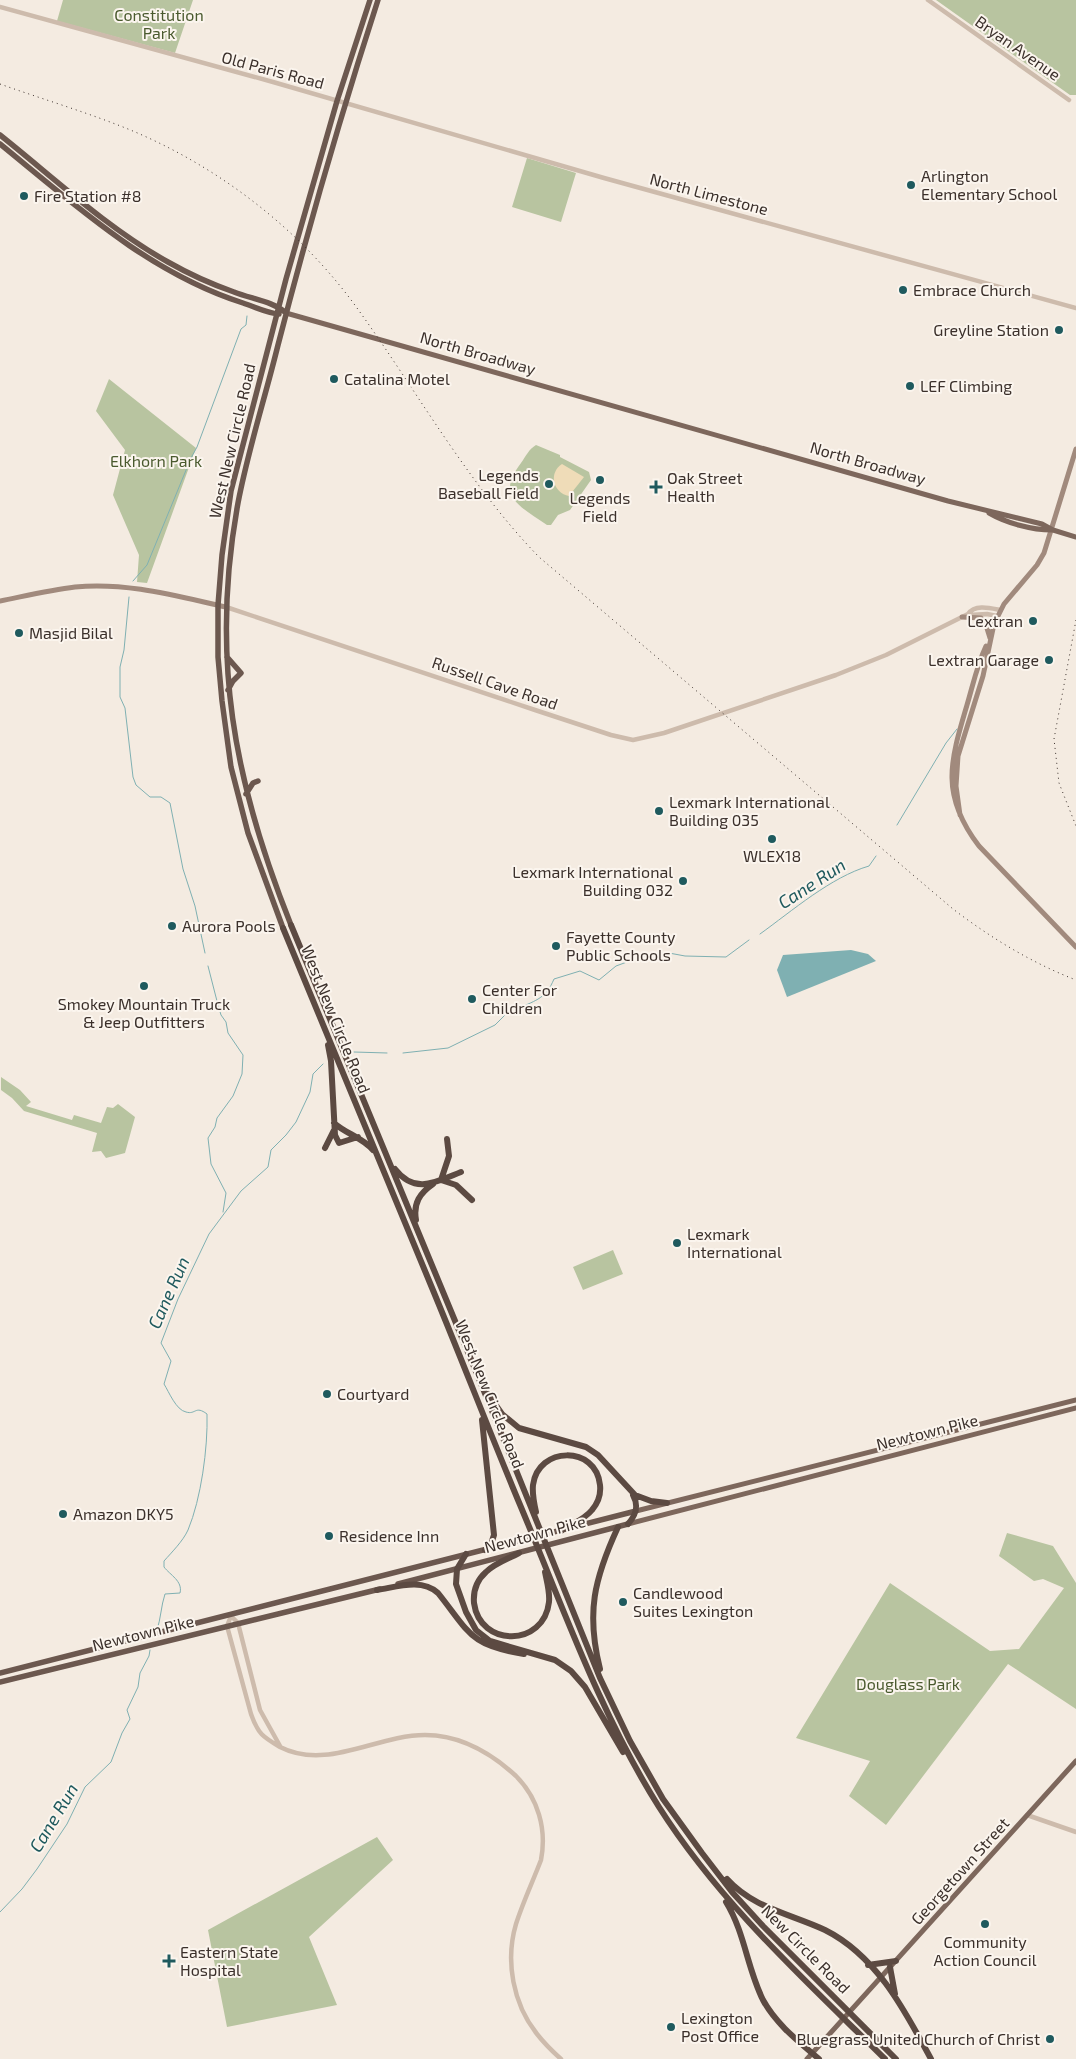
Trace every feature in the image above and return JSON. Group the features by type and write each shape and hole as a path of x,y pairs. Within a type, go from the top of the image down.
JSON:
{"highway":[{"name":"West New Circle Road","path":"370,0 337,101 279,306 231,492 224,539 218,605 220,680 231,767 248,833 284,928 598,1694 634,1766 660,1809 691,1854 720,1890"},
{"name":"West New Circle Road","path":"378,0 345,103 286,313 238,502 226,607 228,690 242,775 264,853 291,925 390,1161 607,1694 646,1769 664,1799 702,1853"},
{"path":"0,135 115,226 150,251 211,283 279,306 286,313"},
{"name":"North Broadway","path":"0,144 110,231 158,264 211,291 277,314 286,313"},
{"path":"227,657 241,672 228,690"},
{"path":"242,775 258,781 253,783 246,794"},
{"path":"324,1029 331,1061 334,1126 339,1143 358,1137"},
{"path":"334,1126 358,1137 376,1152"},
{"path":"325,1148 334,1126"},
{"path":"441,1180 445,1173 449,1156 447,1139"},
{"path":"390,1161 401,1176 408,1181 434,1183"},
{"path":"418,1231 415,1213 420,1195 434,1183 461,1172"},
{"path":"441,1180 456,1185 472,1200"},
{"path":"416,1183 420,1195"},
{"path":"482,1386 502,1414 519,1428 586,1447 598,1455 631,1492 636,1501 636,1511 628,1524"},
{"path":"482,1414 494,1535 491,1544 485,1550"},
{"path":"539,1528 533,1493 537,1473 552,1458 574,1456 589,1462 594,1468 600,1482 600,1497 588,1514 560,1531"},
{"path":"631,1492 645,1500 667,1503"},
{"name":"Newtown Pike","path":"0,1673 231,1616 636,1511"},
{"name":"Newtown Pike","path":"2,1681 376,1590 628,1524"},
{"path":"607,1694 593,1638 592,1612 598,1581 608,1549 618,1527"},
{"path":"519,1553 498,1563 485,1573 476,1585 474,1592 474,1604 478,1618 491,1631 503,1636 515,1637 526,1634 536,1628 546,1613 549,1601 549,1588 540,1551"},
{"path":"466,1554 457,1569 456,1584 458,1593 476,1630 490,1640 525,1650 564,1665 579,1680 626,1758 634,1766"},
{"path":"376,1590 414,1584 431,1587 474,1638 496,1648 523,1654 530,1653"},
{"path":"2,1681 6,1676 19,1672 24,1668"},
{"path":"702,1853 732,1885 748,1898 833,1935 853,1950 881,1977 895,1995 931,2059"},
{"name":"New Circle Road","path":"702,1853 750,1912 896,2059"},
{"path":"720,1890 739,1925 764,2001 781,2026 818,2059"},
{"name":"New Circle Road","path":"720,1890 764,1938 884,2059"},
{"path":"868,1965 896,1961"},
{"path":"890,1967 895,1995"}],"main road":[{"name":"North Broadway","path":"286,313 986,511 996,518 1076,537"},
{"path":"1076,449 1048,544 1038,565 997,616 975,674 952,760 952,792 955,806 979,846 1076,947"},
{"name":"Russell Cave Road","path":"0,601 75,587 100,587 157,591 226,607"},
{"path":"965,615 981,618 986,625 989,639"},
{"name":"Newtown Pike","path":"636,1511 1076,1400"},
{"name":"Newtown Pike","path":"628,1524 1076,1408"},
{"path":"972,1426 974,1434"},
{"path":"928,1437 930,1445"},
{"name":"Georgetown Street","path":"807,2059 830,2031 896,1961 1076,1761"}],"street":[{"name":"Bryan Avenue","path":"928,0 1069,100"},
{"name":"Old Paris Road","path":"0,7 337,101"},
{"name":"North Limestone","path":"337,101 604,178 1076,308"},
{"name":"Russell Cave Road","path":"226,607 568,721 633,740 664,733 836,675 886,655 970,611 982,608 1000,610"},
{"name":"Russell Cave Road","path":"965,615 987,614 997,616"},
{"path":"280,1746 260,1710 238,1623 231,1616 227,1626 254,1723 264,1738 293,1753 315,1756 410,1736 426,1735 448,1738 468,1743 487,1753 522,1783 531,1796 539,1814 543,1834 543,1851 542,1860 516,1926 511,1955 512,1973 519,2003 528,2021 544,2043 560,2058"},
{"path":"1026,1815 1076,1832"}],"green space":[{"name":"Constitution Park","path":"63,0 193,0 175,53 57,21"},
{"path":"936,0 1076,0 1076,95 1070,95"},
{"path":"527,158 576,173 561,222 512,207"},
{"name":"Elkhorn Park","path":"109,379 196,448 147,583 137,582 139,555 113,495 125,450 96,411"},
{"name":"Legends Baseball Field","path":"536,445 560,455 560,457 589,472 591,480 570,510 558,515 551,525 547,525 520,506 514,500 511,493 510,484 514,475 528,453"},
{"path":"1,1077 20,1090 31,1102 26,1106 72,1120 74,1115 101,1123 107,1107 113,1108 118,1104 135,1117 125,1153 106,1158 101,1151 92,1152 97,1133 24,1111 12,1098 1,1090"},
{"path":"613,1250 623,1274 583,1290 573,1267"},
{"name":"Douglass Park","path":"1007,1533 1053,1546 1076,1583 1076,1709 1008,1664 886,1825 849,1796 870,1761 796,1738 890,1583 990,1651 1019,1649 1064,1588 1043,1579 1034,1581 999,1556"},
{"path":"377,1837 393,1860 309,1937 337,2005 227,2027 208,1930"}],"sand":[{"path":"562,464 584,477 569,496 559,491 554,482 555,472"}],"water":[{"path":"851,950 868,954 876,961 787,997 777,970 783,955"}],"waterway":[{"path":"133,581 147,565 197,447 241,329 246,325 247,316"},
{"path":"129,597 124,650 120,667 120,697 125,708 133,777 136,785 150,797 161,797 170,803 183,869 195,906 205,953"},
{"name":"Cane Run","path":"897,825 946,743 957,729"},
{"name":"Cane Run","path":"760,934 826,886 869,866 876,856"},
{"name":"Cane Run","path":"640,957 655,953 726,957 749,940"},
{"name":"Cane Run","path":"519,1008 544,994 554,979 580,971 599,980 616,966 627,962"},
{"path":"208,966 218,1005 221,1015 226,1022 228,1033 243,1055 242,1074 233,1096 217,1118 215,1127 208,1138 211,1164 226,1193 223,1212"},
{"name":"Cane Run","path":"403,1053 448,1048 495,1025 507,1013"},
{"name":"Cane Run","path":"354,1052 387,1053"},
{"name":"Cane Run","path":"157,1630 165,1594 180,1593 180,1585 164,1567 164,1561 183,1538 193,1518 203,1473 207,1427 207,1414 200,1410 189,1413 182,1411 164,1384 171,1361 161,1343 178,1299 209,1234 241,1191 268,1167 271,1150 296,1122 310,1092 313,1074 323,1064"},
{"name":"Cane Run","path":"0,1912 22,1889 37,1869 67,1824 85,1787 111,1762 122,1733 130,1719 127,1710 138,1687 140,1673 150,1650"}],"railway":[{"path":"0,84 80,111 161,144 194,161 225,181 283,226 310,252 357,308 466,468 513,529 539,557 953,909 1012,949 1076,980"},
{"path":"1076,620 1054,739 1059,783 1076,826"}],"place":[{"name":"Arlington Elementary School","path":"911,185"},
{"name":"Fire Station #8","path":"24,196"},
{"name":"Embrace Church","path":"903,290"},
{"name":"Greyline Station","path":"1059,330"},
{"name":"Catalina Motel","path":"334,379"},
{"name":"LEF Climbing","path":"910,386"},
{"name":"Legends Field","path":"600,480"},
{"name":"Legends Baseball Field","path":"549,484"},
{"name":"Oak Street Health","path":"656,487"},
{"name":"Lextran","path":"1033,621"},
{"name":"Masjid Bilal","path":"19,633"},
{"name":"Lextran Garage","path":"1049,660"},
{"name":"Lexmark International Building 035","path":"659,811"},
{"name":"WLEX18","path":"772,839"},
{"name":"Lexmark International Building 032","path":"683,881"},
{"name":"Aurora Pools","path":"172,926"},
{"name":"Fayette County Public Schools","path":"556,946"},
{"name":"Smokey Mountain Truck & Jeep Outfitters","path":"144,986"},
{"name":"Center For Children","path":"472,999"},
{"name":"Lexmark International","path":"677,1243"},
{"name":"Courtyard","path":"327,1394"},
{"name":"Amazon DKY5","path":"63,1514"},
{"name":"Residence Inn","path":"329,1536"},
{"name":"Candlewood Suites Lexington","path":"623,1602"},
{"name":"Community Action Council","path":"985,1924"},
{"name":"Eastern State Hospital","path":"169,1961"},
{"name":"Lexington Post Office","path":"671,2027"},
{"name":"Bluegrass United Church of Christ","path":"1050,2039"}]}
